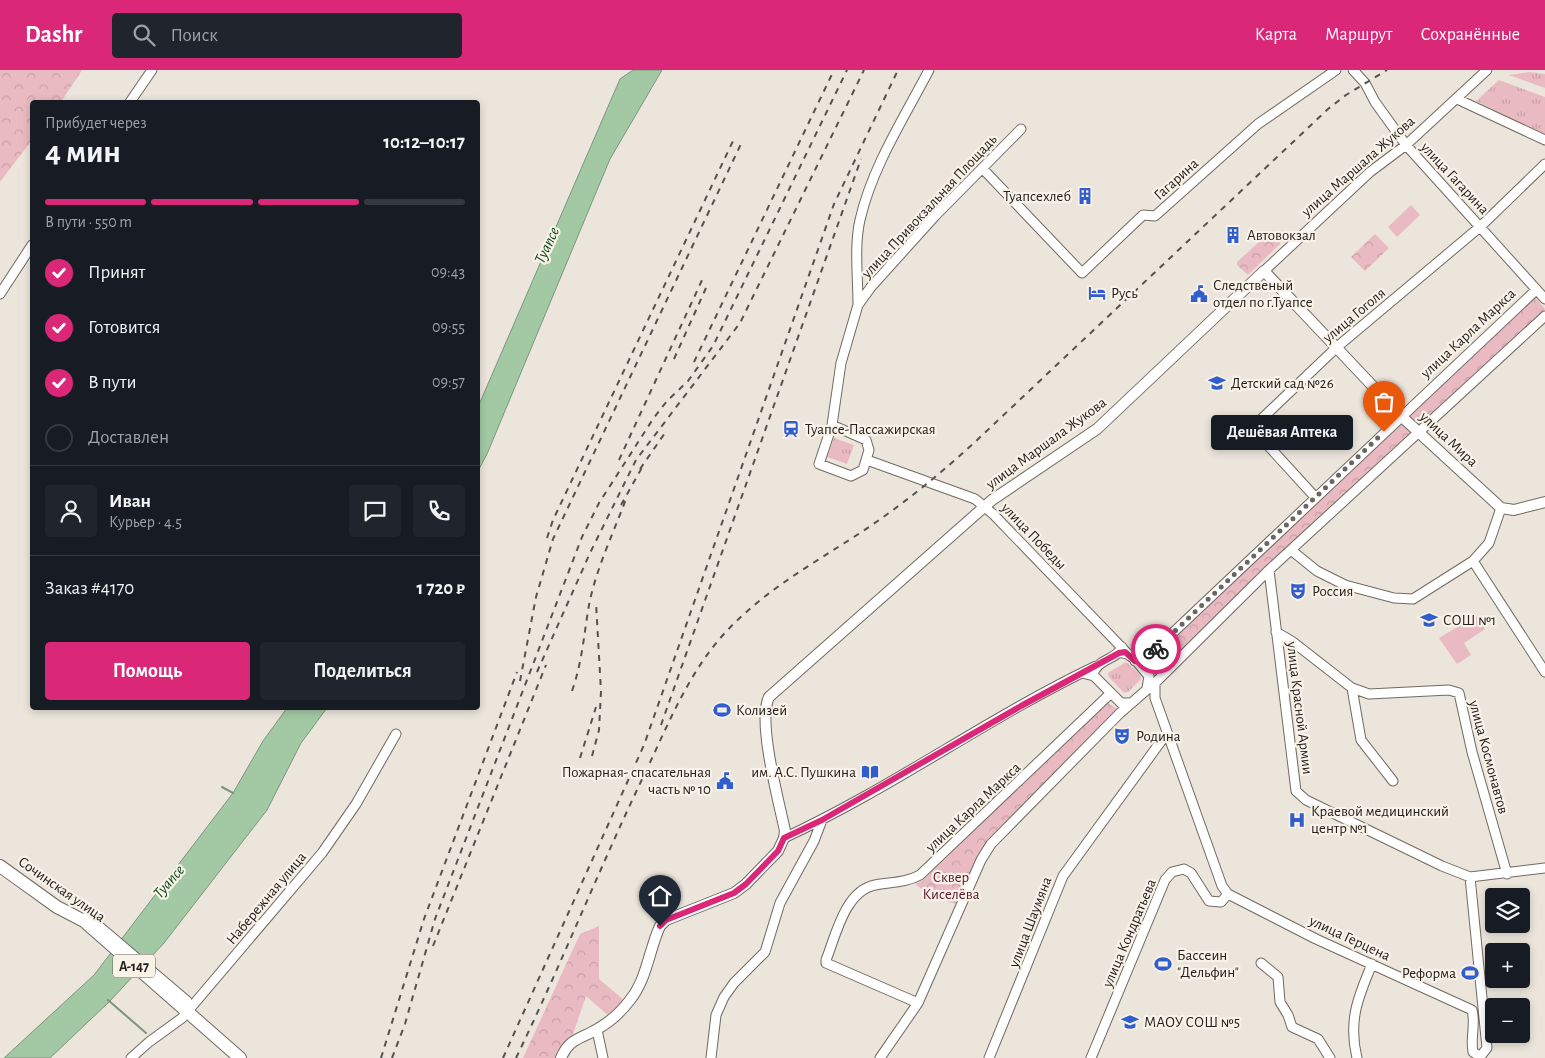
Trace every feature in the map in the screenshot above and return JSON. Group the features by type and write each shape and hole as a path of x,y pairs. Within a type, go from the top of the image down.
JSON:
{"highway":[{"name":"Сочинская улица","path":"0,866 57,906 85,918 240,1058"}],"main road":[{"name":"улица Мира","path":"1264,271 1401,416 1501,508"},
{"name":"улица Маршала Жукова","path":"784,838 767,732 765,706 769,697 985,506 1097,429 1264,271"},
{"path":"1501,508 1514,510 1545,502"},
{"path":"561,1058 564,1050 576,1038 597,1030 620,1013 632,999 640,984 660,926 666,920 734,893 746,884 778,851 784,838"}],"street":[{"path":"131,100 152,70"},
{"name":"улица Привокзальная Площадь","path":"867,460 863,470 851,476 819,464 832,425 842,363 858,304 858,234 860,219 881,161 929,70"},
{"name":"Гагарина","path":"982,168 1082,273 1142,215 1155,216 1258,124 1336,70"},
{"name":"улица Гагарина","path":"1353,70 1365,83 1375,102 1406,145 1545,299"},
{"name":"улица Маршала Жукова","path":"1264,271 1370,172 1406,145 1486,71"},
{"path":"1457,99 1545,140"},
{"name":"улица Привокзальная Площадь","path":"858,304 887,268 982,168 1022,129"},
{"name":"улица Гоголя","path":"1315,496 1252,428 1337,347 1481,226 1545,164"},
{"path":"0,294 30,248"},
{"name":"улица Карла Маркса","path":"1133,659 1144,660 1315,496 1536,290"},
{"path":"880,1058 918,1004 986,851 1120,713 1150,688 1269,570 1545,316"},
{"path":"832,425 866,440 869,450 867,460"},
{"name":"улица Победы","path":"867,460 959,492 985,506 1120,649"},
{"path":"1291,550 1317,571 1345,585 1370,593 1413,599 1473,561 1490,543 1501,508"},
{"path":"1473,561 1545,672"},
{"name":"улица Красной Армии","path":"1269,570 1296,790 1306,800 1442,866 1470,877 1545,868"},
{"path":"1276,632 1293,642 1352,688 1361,740 1393,781"},
{"path":"784,838 822,820 1096,666 1120,649 1133,659 1150,688 1222,886 1228,894"},
{"path":"1096,666 1094,672 1098,680"},
{"path":"1081,673 1090,675 1098,680 1121,703 1131,703"},
{"name":"улица Космонавтов","path":"1352,688 1369,694 1449,690 1459,693 1472,752 1507,874"},
{"name":"улица Карла Маркса","path":"918,1004 826,963 849,905 861,891 869,887 904,881 920,874 1111,693"},
{"path":"1120,713 1121,703"},
{"name":"улица Шаумяна","path":"989,1058 1063,876 1167,733"},
{"name":"Набережная улица","path":"131,1058 186,1008 322,853 356,804 396,734"},
{"path":"711,1058 714,1024 724,997 734,982 765,952 780,903 814,841 822,820"},
{"name":"улица Кондратьева","path":"1093,1054 1172,872 1184,869 1191,873 1209,901 1221,902 1228,894"},
{"path":"1470,877 1486,1048 1479,1057"},
{"name":"улица Герцена","path":"1228,894 1316,939 1472,1010 1474,1017 1473,1052 1479,1057"},
{"path":"1261,962 1278,977 1280,1002 1288,1015 1292,1028 1318,1038 1330,1058"},
{"path":"1357,1058 1353,1032 1357,997 1372,964"},
{"path":"597,1030 604,1058"}],"green space":[{"path":"0,70 82,70 62,100 30,100 30,143 0,182"},
{"path":"1529,72 1545,74 1545,88 1509,75"},
{"path":"1499,80 1545,97 1545,136 1476,101"},
{"path":"1411,205 1420,215 1397,237 1388,227"},
{"path":"1269,233 1280,241 1280,244 1248,275 1237,265 1237,262"},
{"path":"1375,234 1389,248 1365,271 1351,257"},
{"path":"1534,296 1545,309 1155,679 1142,665"},
{"path":"834,438 854,445 847,464 827,457"},
{"path":"1476,616 1485,629 1464,643 1471,655 1457,664 1439,638"},
{"path":"1126,662 1140,675 1141,679 1128,692 1124,693 1109,677 1108,673"},
{"name":"Сквер Киселёва","path":"1107,702 1117,709 1117,715 991,842 960,906 929,894 915,884 923,880 938,866"},
{"path":"599,926 599,979 625,1001 610,1017 586,996 573,1034 559,1052 557,1058 523,1058 580,934"}],"water":[{"path":"633,70 662,70 610,159 480,467 480,402 620,79"},
{"name":"Туапсе","path":"286,710 326,710 301,743 267,810 164,943 109,1002 50,1058 4,1058 94,975 233,793 263,741"}],"waterway":[{"path":"222,787 233,793"},
{"path":"108,1000 146,1033"}],"railway":[{"path":"694,362 834,70"},
{"path":"392,1058 405,1024 435,919 582,537 599,503 653,419 667,401 688,381 713,346 847,70"},
{"path":"537,672 590,553 636,460 740,323 864,70"},
{"path":"503,1058 644,745 834,204 898,70"},
{"path":"516,1058 672,716 700,665 723,635 738,619 771,592 875,523 948,466 1328,109 1346,95 1387,70"},
{"path":"547,538 553,520 733,141"},
{"path":"520,681 536,597 553,539 741,144"},
{"path":"661,725 861,159"},
{"path":"619,460 703,278"},
{"path":"674,359 706,288"},
{"path":"640,469 667,430"},
{"path":"621,505 644,464"},
{"path":"572,691 580,659 592,592 600,565 626,499"},
{"path":"592,756 599,730 601,691 596,603"},
{"path":"433,946 546,665"},
{"path":"381,1058 424,919 517,672"},
{"path":"580,758 596,707"}],"way so far":[{"path":"1156,649 1384,432"}],"place":[{"name":"Туапсехлеб","path":"1085,196"},
{"name":"Автовокзал","path":"1233,235"},
{"name":"Русь","path":"1097,293"},
{"name":"Следственый отдел по г.Туапсе","path":"1199,294"},
{"name":"Детский сад №26","path":"1217,383"},
{"name":"Туапсе-Пассажирская","path":"791,429"},
{"name":"Дешёвая Аптека","path":"1384,432"},
{"name":"Россия","path":"1298,591"},
{"name":"СОШ №1","path":"1429,620"},
{"name":"Колизей","path":"722,710"},
{"name":"Родина","path":"1122,736"},
{"name":"им. А.С. Пушкина","path":"870,772"},
{"name":"Пожарная- спасательная часть № 10","path":"725,781"},
{"name":"Краевой медицинский центр №1","path":"1297,820"},
{"name":"Бассеин \"Дельфин\"","path":"1163,964"},
{"name":"Реформа","path":"1470,973"},
{"name":"МАОУ СОШ №5","path":"1130,1022"}],"route":[{"path":"660,926 666,920 734,893 746,884 778,851 784,838 822,820 1021,706 1119,653 1125,652 1135,661 1140,662 1156,649"}]}
